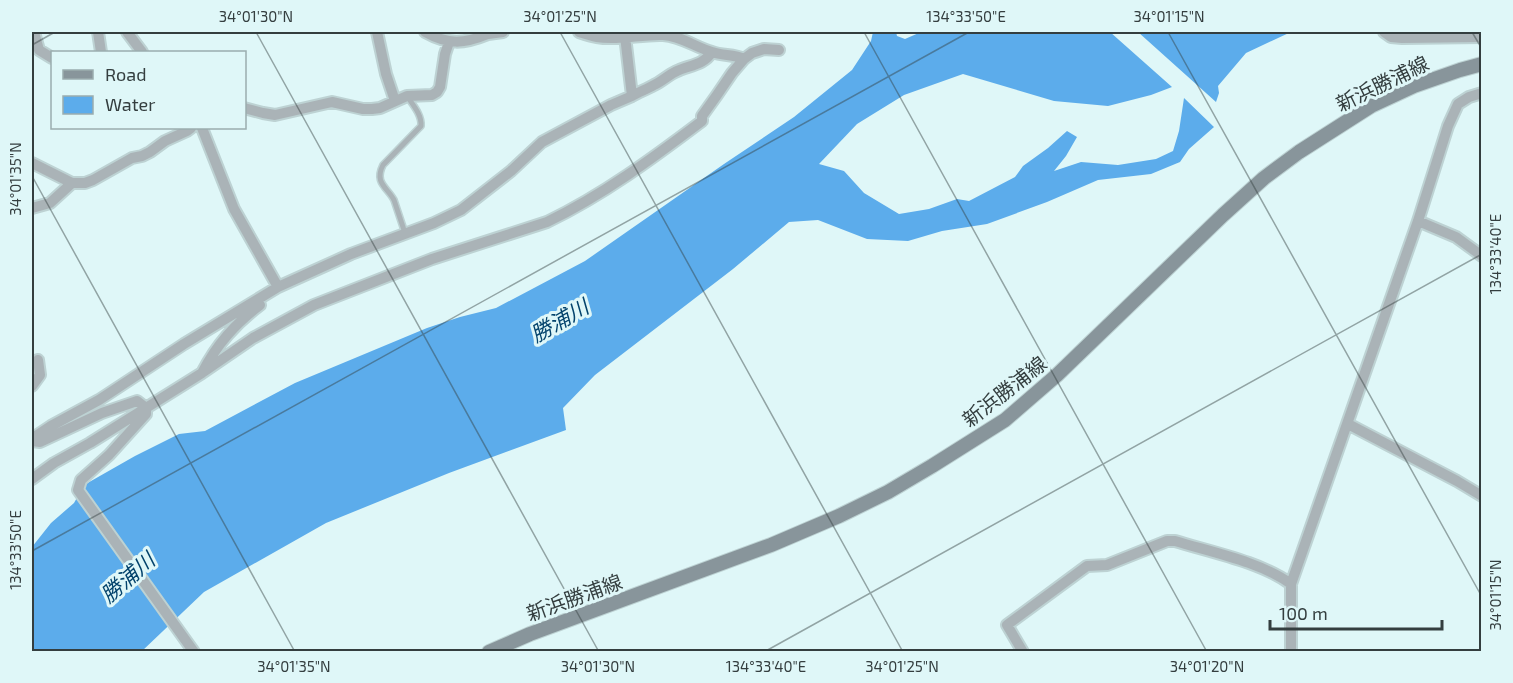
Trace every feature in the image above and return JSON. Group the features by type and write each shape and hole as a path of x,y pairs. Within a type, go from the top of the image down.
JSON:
{"main road":[{"name":"新浜勝浦線","path":"489,651 790,537 888,492 932,466 1005,420 1057,375 1223,215 1264,178 1299,152 1371,105 1460,69 1482,64"}],"street":[{"path":"34,32 39,50 51,57"},
{"path":"98,32 101,51"},
{"path":"127,32 139,51"},
{"path":"377,32 386,74 396,101"},
{"path":"425,32 449,42 466,41 488,33 503,32"},
{"path":"579,32 596,37 614,38 667,35 712,52 744,59"},
{"path":"1384,32 1391,37 1402,38 1482,37"},
{"path":"625,36 632,96"},
{"path":"246,109 275,115 332,102 372,110 407,96 432,95 440,87 449,42"},
{"path":"32,479 54,463 202,373 253,338 314,305 432,259 547,222 599,194 702,121 702,116 744,59 764,49 779,50"},
{"path":"32,441 51,426 99,400 184,344 275,289 351,254 434,223 461,210 511,171 542,142 682,69 695,66 707,59 712,52"},
{"path":"1290,651 1291,584 1418,221 1448,126 1458,104 1482,93"},
{"path":"32,163 72,183 85,183 132,158 150,152 165,141 190,129"},
{"path":"202,129 234,209 275,289"},
{"path":"32,208 50,202 72,183"},
{"path":"1418,221 1456,237 1482,256"},
{"path":"202,373 222,339 275,289"},
{"path":"32,386 40,375 38,360"},
{"path":"32,441 40,442 102,413 137,401 146,408"},
{"path":"146,408 146,414 109,455 81,480 78,490 194,651"},
{"path":"1348,424 1482,495"},
{"path":"1023,651 1007,625 1087,566 1107,565 1167,542 1175,541 1242,562 1278,575 1291,584"}],"lane":[{"path":"405,233 394,200 381,184 381,170 383,165 421,126 419,114 407,96"}],"water":[{"name":"勝浦川","path":"873,32 896,32 897,36 905,39 921,32 1110,32 1172,87 1108,106 1054,101 963,74 904,95 857,124 819,164 844,171 864,193 899,214 929,209 957,199 969,201 1015,177 1023,166 1067,131 1077,137 1054,171 1081,162 1118,165 1156,159 1173,151 1179,131 1184,98 1214,127 1189,149 1180,162 1151,174 1098,180 987,224 942,231 908,241 867,239 818,220 789,222 733,269 595,375 563,408 566,430 449,473 326,523 204,592 142,651 32,652 32,547 51,523 74,503 84,485 179,434 205,431 295,383 427,328 496,308 585,261 794,117 852,70 871,41"},
{"path":"1138,32 1291,32 1246,53 1218,86 1219,93 1216,102"}]}
